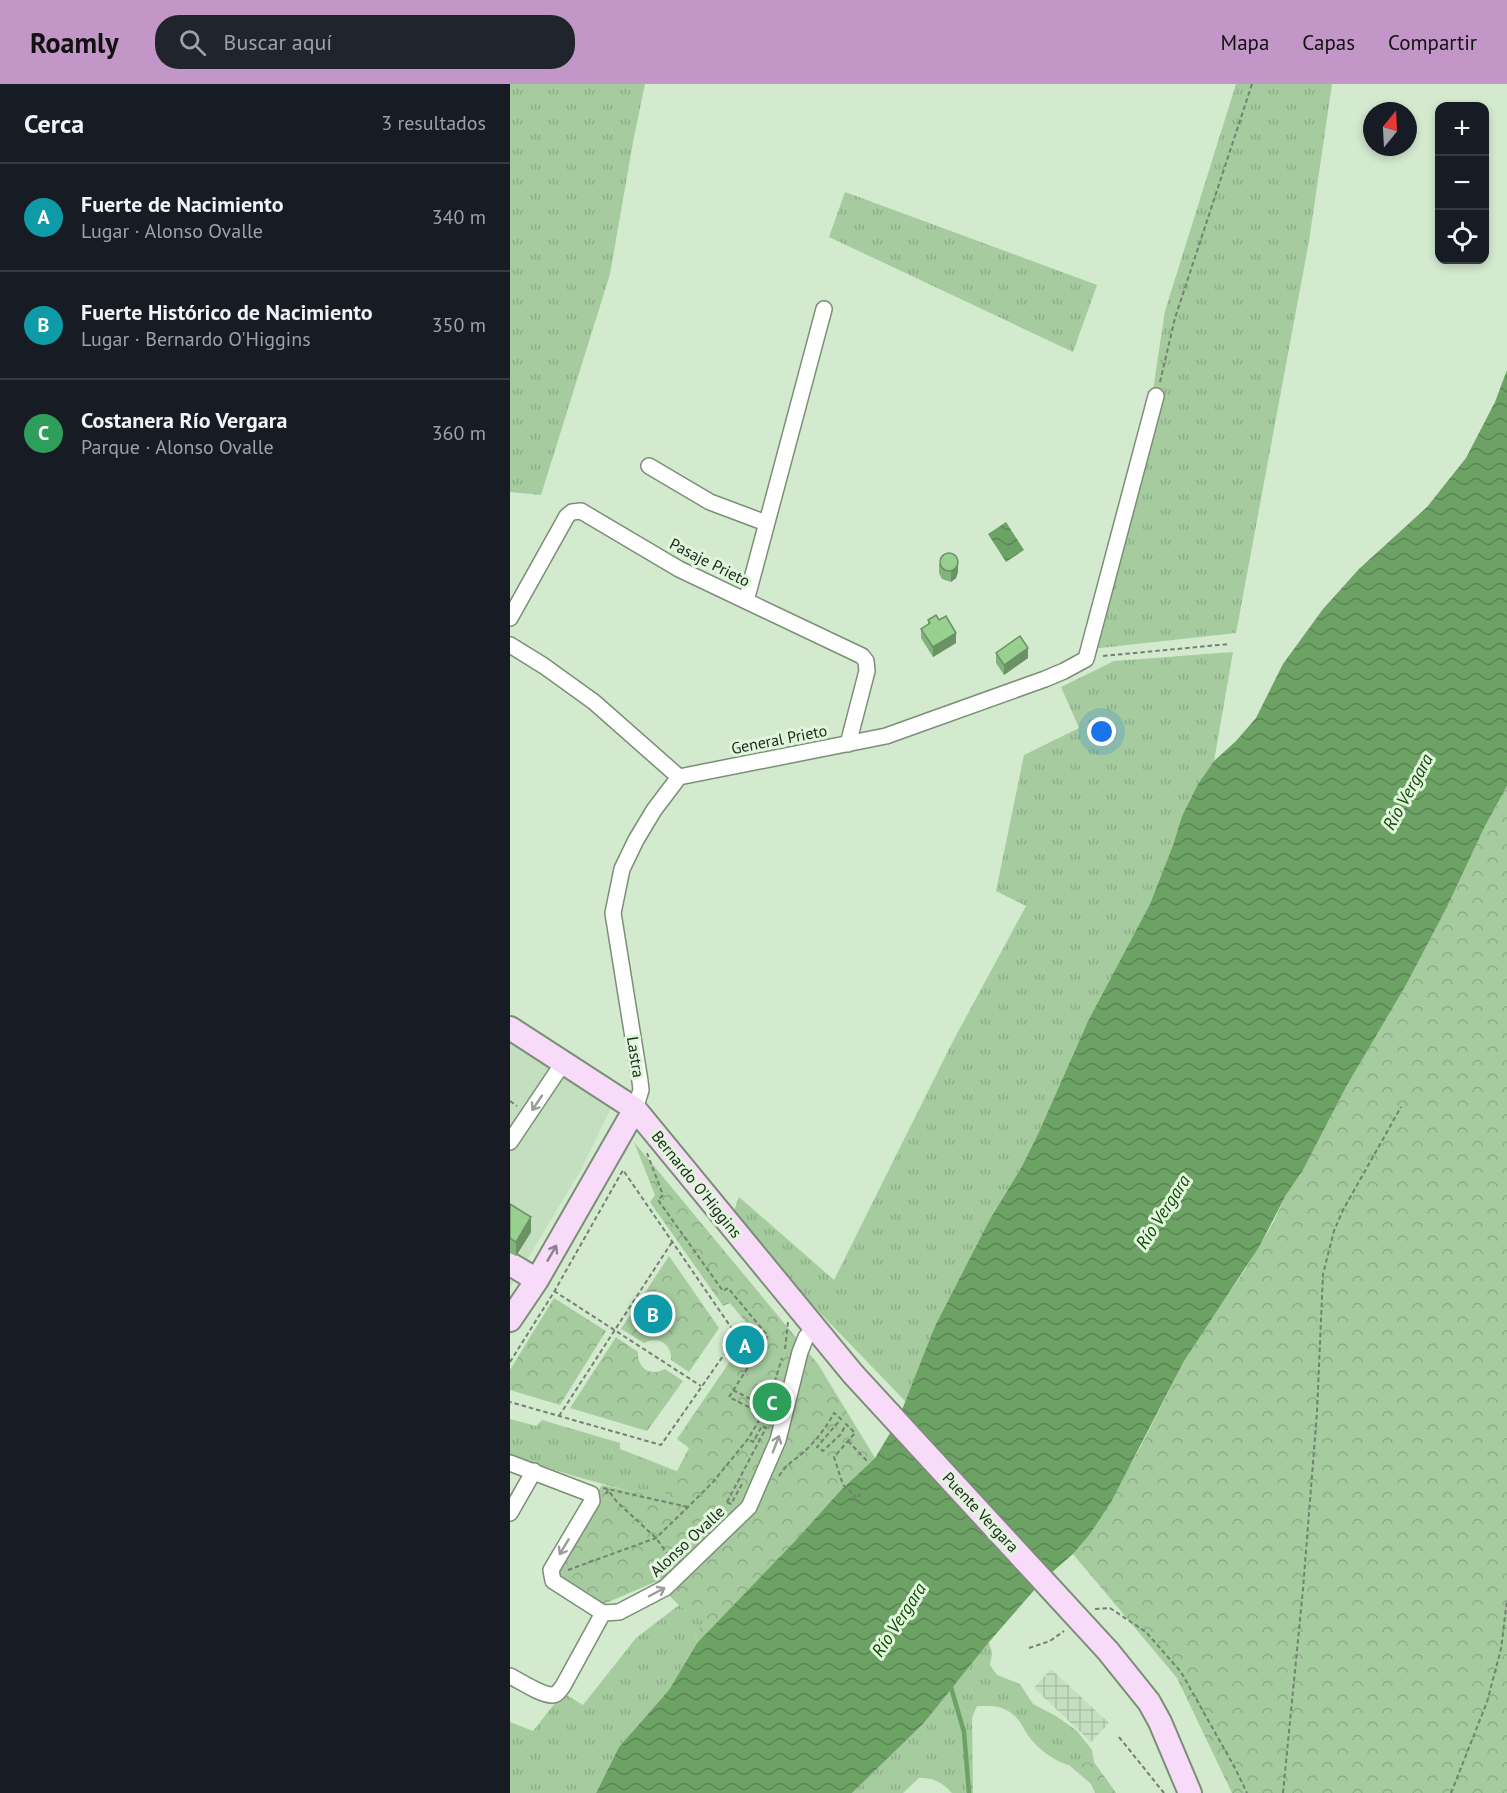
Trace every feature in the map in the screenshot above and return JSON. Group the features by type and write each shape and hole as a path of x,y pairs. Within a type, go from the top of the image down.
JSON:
{"main road":[{"name":"Bernardo O'Higgins","path":"510,1028 635,1109 853,1374"},
{"name":"Lastra","path":"510,1320 546,1286 635,1109"},
{"path":"510,1264 546,1286"},
{"name":"Puente Vergara","path":"853,1374 1108,1651 1149,1701 1191,1793"}],"street":[{"path":"746,601 824,309"},
{"path":"1086,659 1156,396"},
{"path":"650,466 710,502 766,523"},
{"name":"Pasaje Prieto","path":"510,618 567,516 575,511 581,512 679,569 859,653 864,658 867,671 848,744"},
{"path":"510,645 594,702 679,777"},
{"name":"General Prieto","path":"679,777 886,736 1054,675 1086,659"},
{"name":"Lastra","path":"635,1109 641,1090 640,1080 613,913 622,869 636,840 654,810 679,777"},
{"path":"510,1142 564,1063"},
{"name":"Alonso Ovalle","path":"603,1613 619,1612 665,1588 749,1507 782,1425 800,1352 806,1337 815,1328"},
{"path":"510,1463 590,1492 592,1501 551,1570 551,1576 553,1581 603,1613 557,1693 551,1695 544,1693 510,1676"},
{"path":"510,1513 534,1471"}],"path":[{"path":"1156,396 1175,318 1252,84"},
{"path":"1086,659 1229,644"},
{"path":"1283,1793 1296,1674 1317,1412 1323,1274 1343,1210 1401,1107"},
{"path":"644,1144 663,1195 658,1200 723,1291 728,1288 768,1336 729,1397 762,1415"},
{"path":"510,1362 546,1286 623,1170 737,1336 661,1444 510,1402"},
{"path":"559,1416 672,1241"},
{"path":"546,1286 702,1386"},
{"path":"551,1576 656,1538 713,1482 748,1439 767,1407 784,1352 791,1300"},
{"path":"733,1390 767,1407"},
{"path":"759,1484 770,1491 787,1464 806,1450 827,1426 834,1413 841,1419 817,1447 823,1451 841,1434 846,1424 855,1433 834,1457 843,1485 856,1497"},
{"path":"727,1502 766,1428 762,1426 753,1442 748,1439"},
{"path":"848,1441 868,1462"},
{"path":"608,1490 617,1502 656,1538 681,1573"},
{"path":"852,1501 861,1494"},
{"path":"1451,1793 1487,1702 1501,1649 1507,1600"},
{"path":"1092,1609 1110,1608 1146,1632 1181,1672 1226,1750 1247,1793"},
{"path":"1029,1648 1050,1641 1064,1630"},
{"path":"1119,1737 1164,1793"}],"shaded area":[{"path":"510,1043 611,1108 581,1170 510,1288"},
{"path":"1051,1669 1109,1723 1091,1742 1034,1688"}],"green space":[{"path":"510,84 645,84 610,274 541,495 510,492"},
{"path":"1236,84 1332,84 1309,241 1236,633 1082,650 1153,390 1165,311"},
{"path":"845,192 1097,285 1073,352 829,237"},
{"path":"1233,652 1214,761 1198,784 1182,816 1150,904 1088,1021 1038,1134 1021,1168 990,1219 935,1326 906,1402 741,1231 734,1211 739,1197 834,1280 952,1043 1026,906 996,891 1024,755 1079,728 1061,687 1114,661"},
{"path":"1507,786 1507,1793 1232,1793 1177,1678 1073,1554 1090,1534 1140,1448 1184,1361 1243,1273 1273,1223 1286,1195 1303,1170 1346,1087 1406,985"},
{"path":"634,1142 818,1364 875,1458 840,1491 697,1643 695,1635 704,1622 679,1605 655,1582 599,1606 556,1576 559,1553 602,1485 663,1498 689,1448 677,1439 735,1354 745,1360 762,1342 730,1303 723,1306 650,1202 655,1195"},
{"path":"669,1256 719,1328 689,1372 671,1360 669,1349 663,1342 654,1340 644,1343 621,1329"},
{"path":"554,1298 606,1331 560,1405 510,1390 510,1370"},
{"path":"616,1337 638,1352 640,1363 646,1370 654,1372 665,1369 683,1381 647,1431 570,1408"},
{"path":"510,1419 536,1426 542,1420 620,1443 620,1449 679,1472 663,1499 548,1468 510,1455"},
{"path":"679,1605 705,1622 695,1635 697,1643 669,1690 619,1747 596,1793 510,1793 510,1722 533,1731 563,1693 583,1705 636,1638"},
{"path":"989,1642 992,1653 990,1665 997,1675 1020,1684 1033,1704 1056,1716 1077,1731 1092,1750 1094,1762 1064,1764 1045,1753 1029,1737 1012,1713 998,1707 977,1706 972,1718 973,1793 952,1793 937,1781 919,1778 903,1793 852,1793 924,1723"},
{"path":"1094,1762 1116,1793 1095,1793 1091,1784 1069,1765"}],"water":[{"name":"Río Vergara","path":"1507,370 1507,786 1406,985 1346,1087 1303,1170 1286,1195 1259,1247 1184,1361 1111,1502 1090,1534 1073,1554 1043,1580 989,1642 924,1723 852,1793 596,1793 619,1747 669,1690 697,1643 840,1491 875,1458 898,1420 935,1326 990,1219 1021,1168 1088,1021 1150,904 1182,816 1198,784 1214,761 1256,718 1283,664 1323,609 1359,569 1427,507 1466,458 1495,402"},
{"path":"1006,522 1024,550 1006,562 988,534"}],"building":[{"path":"945,553 953,553 958,558 956,569 945,571 940,566 940,558"},
{"path":"936,615 939,620 946,616 956,633 933,647 921,629 930,623 928,620"},
{"path":"1020,636 1028,648 1004,665 996,653"},
{"path":"510,1204 531,1217 516,1242 510,1238"}],"waterway":[{"path":"950,1684 964,1732 969,1793"}],"place":[{"name":"Fuerte Histórico de Nacimiento","path":"653,1314"},
{"name":"Fuerte de Nacimiento","path":"745,1345"},
{"name":"Costanera Río Vergara","path":"772,1402"}]}
